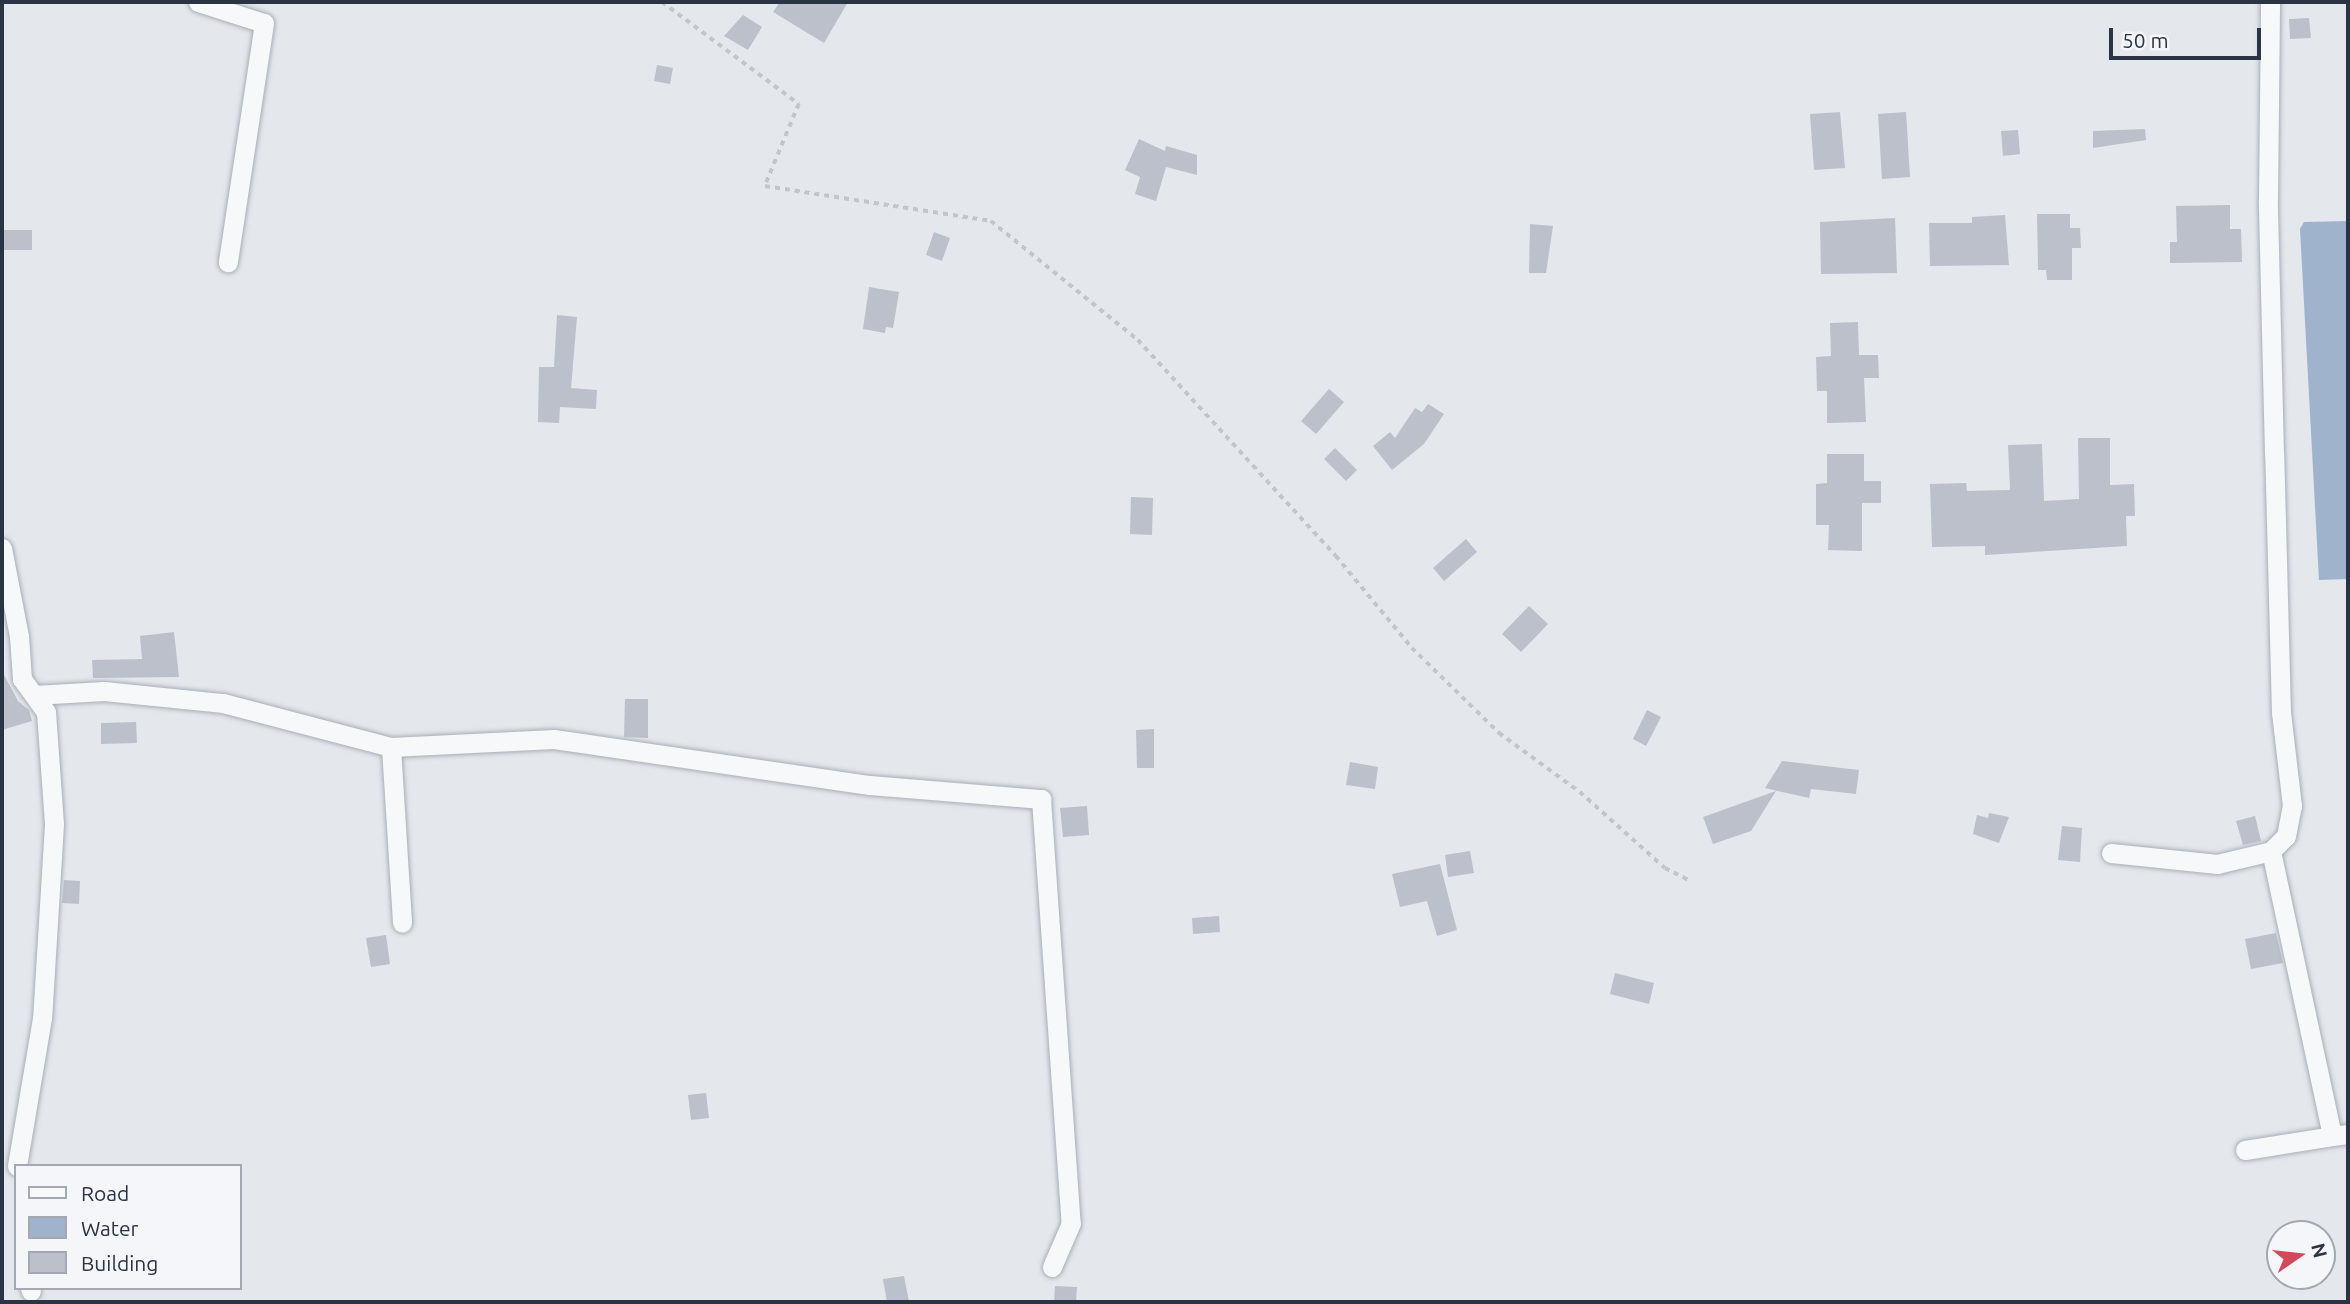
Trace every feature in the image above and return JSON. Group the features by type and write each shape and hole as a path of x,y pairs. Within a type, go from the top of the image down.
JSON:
{"street":[{"path":"198,2 264,23 228,262"},
{"path":"2111,853 2217,864 2271,851 2286,836 2292,806 2281,713 2274,481 2268,200 2270,2"},
{"path":"2,548 19,636 22,679 47,712 54,824 42,1018 17,1164"},
{"path":"34,695 104,691 223,703 391,747 554,739 870,785 1041,800 1071,1223 1052,1267"},
{"path":"391,747 402,923"},
{"path":"2245,1150 2340,1135 2271,851"}],"path":[{"path":"662,2 799,104 765,186 991,221 1138,340 1336,556 1412,648 1499,733 1580,792 1665,868 1689,880"}],"water":[{"path":"2348,221 2348,579 2319,580 2300,229 2304,222"}],"building":[{"path":"780,2 848,2 824,43 773,12"},
{"path":"743,15 762,27 748,50 724,36"},
{"path":"2309,18 2311,38 2290,39 2289,19"},
{"path":"657,65 673,68 670,84 654,81"},
{"path":"1840,112 1845,168 1814,170 1810,114"},
{"path":"1906,112 1910,177 1882,179 1878,114"},
{"path":"2145,129 2146,140 2093,148 2093,131"},
{"path":"2018,130 2020,154 2003,156 2001,131"},
{"path":"1139,139 1165,151 1166,146 1197,155 1197,175 1166,167 1156,201 1135,194 1140,177 1125,170"},
{"path":"2230,205 2230,229 2241,229 2242,262 2170,263 2170,242 2177,242 2176,206"},
{"path":"2037,214 2070,214 2070,228 2080,228 2081,248 2072,248 2072,280 2047,280 2046,270 2038,270"},
{"path":"2005,215 2009,265 1930,266 1929,223 1972,223 1972,217"},
{"path":"1895,218 1897,273 1821,274 1820,222"},
{"path":"1530,224 1553,226 1546,273 1529,273"},
{"path":"2,230 32,230 32,250 2,250"},
{"path":"934,232 950,238 942,261 926,255"},
{"path":"869,287 899,292 893,328 886,327 885,333 863,329"},
{"path":"557,315 577,317 571,388 597,390 596,409 560,407 559,423 538,422 539,367 554,367"},
{"path":"1858,322 1859,355 1878,355 1879,378 1864,378 1866,422 1827,423 1827,391 1817,391 1816,357 1831,356 1830,323"},
{"path":"1329,389 1344,402 1316,434 1301,421"},
{"path":"1428,404 1444,414 1424,444 1392,470 1373,446 1390,432 1395,438 1415,408 1422,412"},
{"path":"2078,438 2110,438 2110,485 2134,484 2135,516 2126,516 2127,546 1985,555 1985,546 1932,547 1930,484 1966,483 1967,491 2010,490 2008,445 2042,444 2044,501 2079,499"},
{"path":"1335,448 1357,470 1346,481 1324,459"},
{"path":"1827,454 1864,454 1864,481 1881,481 1881,503 1862,503 1862,551 1828,550 1829,525 1816,525 1816,484 1827,483"},
{"path":"1131,497 1153,498 1152,535 1130,534"},
{"path":"1466,539 1477,552 1444,581 1433,568"},
{"path":"1529,606 1548,624 1521,652 1502,634"},
{"path":"174,632 179,677 93,678 92,660 142,659 140,636"},
{"path":"2,671 18,701 29,710 32,721 2,730"},
{"path":"625,699 648,699 648,738 624,737"},
{"path":"1647,710 1661,717 1646,746 1633,739"},
{"path":"136,722 137,743 101,744 101,723"},
{"path":"1154,729 1154,768 1137,768 1136,730"},
{"path":"1782,761 1859,770 1856,794 1811,789 1809,798 1765,788"},
{"path":"1350,762 1378,767 1375,789 1346,785"},
{"path":"1776,791 1751,831 1713,844 1703,817"},
{"path":"1087,806 1089,835 1063,837 1060,808"},
{"path":"1989,813 2009,817 1999,843 1973,834 1977,815 1988,818"},
{"path":"2255,816 2261,841 2243,845 2236,821"},
{"path":"2062,826 2082,828 2080,862 2058,860"},
{"path":"1470,851 1474,873 1448,877 1445,855"},
{"path":"1440,864 1457,930 1437,936 1427,901 1400,907 1392,874"},
{"path":"64,880 80,881 79,904 62,903"},
{"path":"1219,916 1220,932 1193,934 1192,918"},
{"path":"2276,933 2283,963 2251,969 2245,939"},
{"path":"386,935 390,964 371,967 366,938"},
{"path":"1615,973 1654,983 1649,1004 1610,994"},
{"path":"706,1093 709,1118 691,1120 688,1095"},
{"path":"904,1276 909,1302 887,1302 883,1279"},
{"path":"1055,1286 1077,1287 1076,1302 1054,1302"}]}
